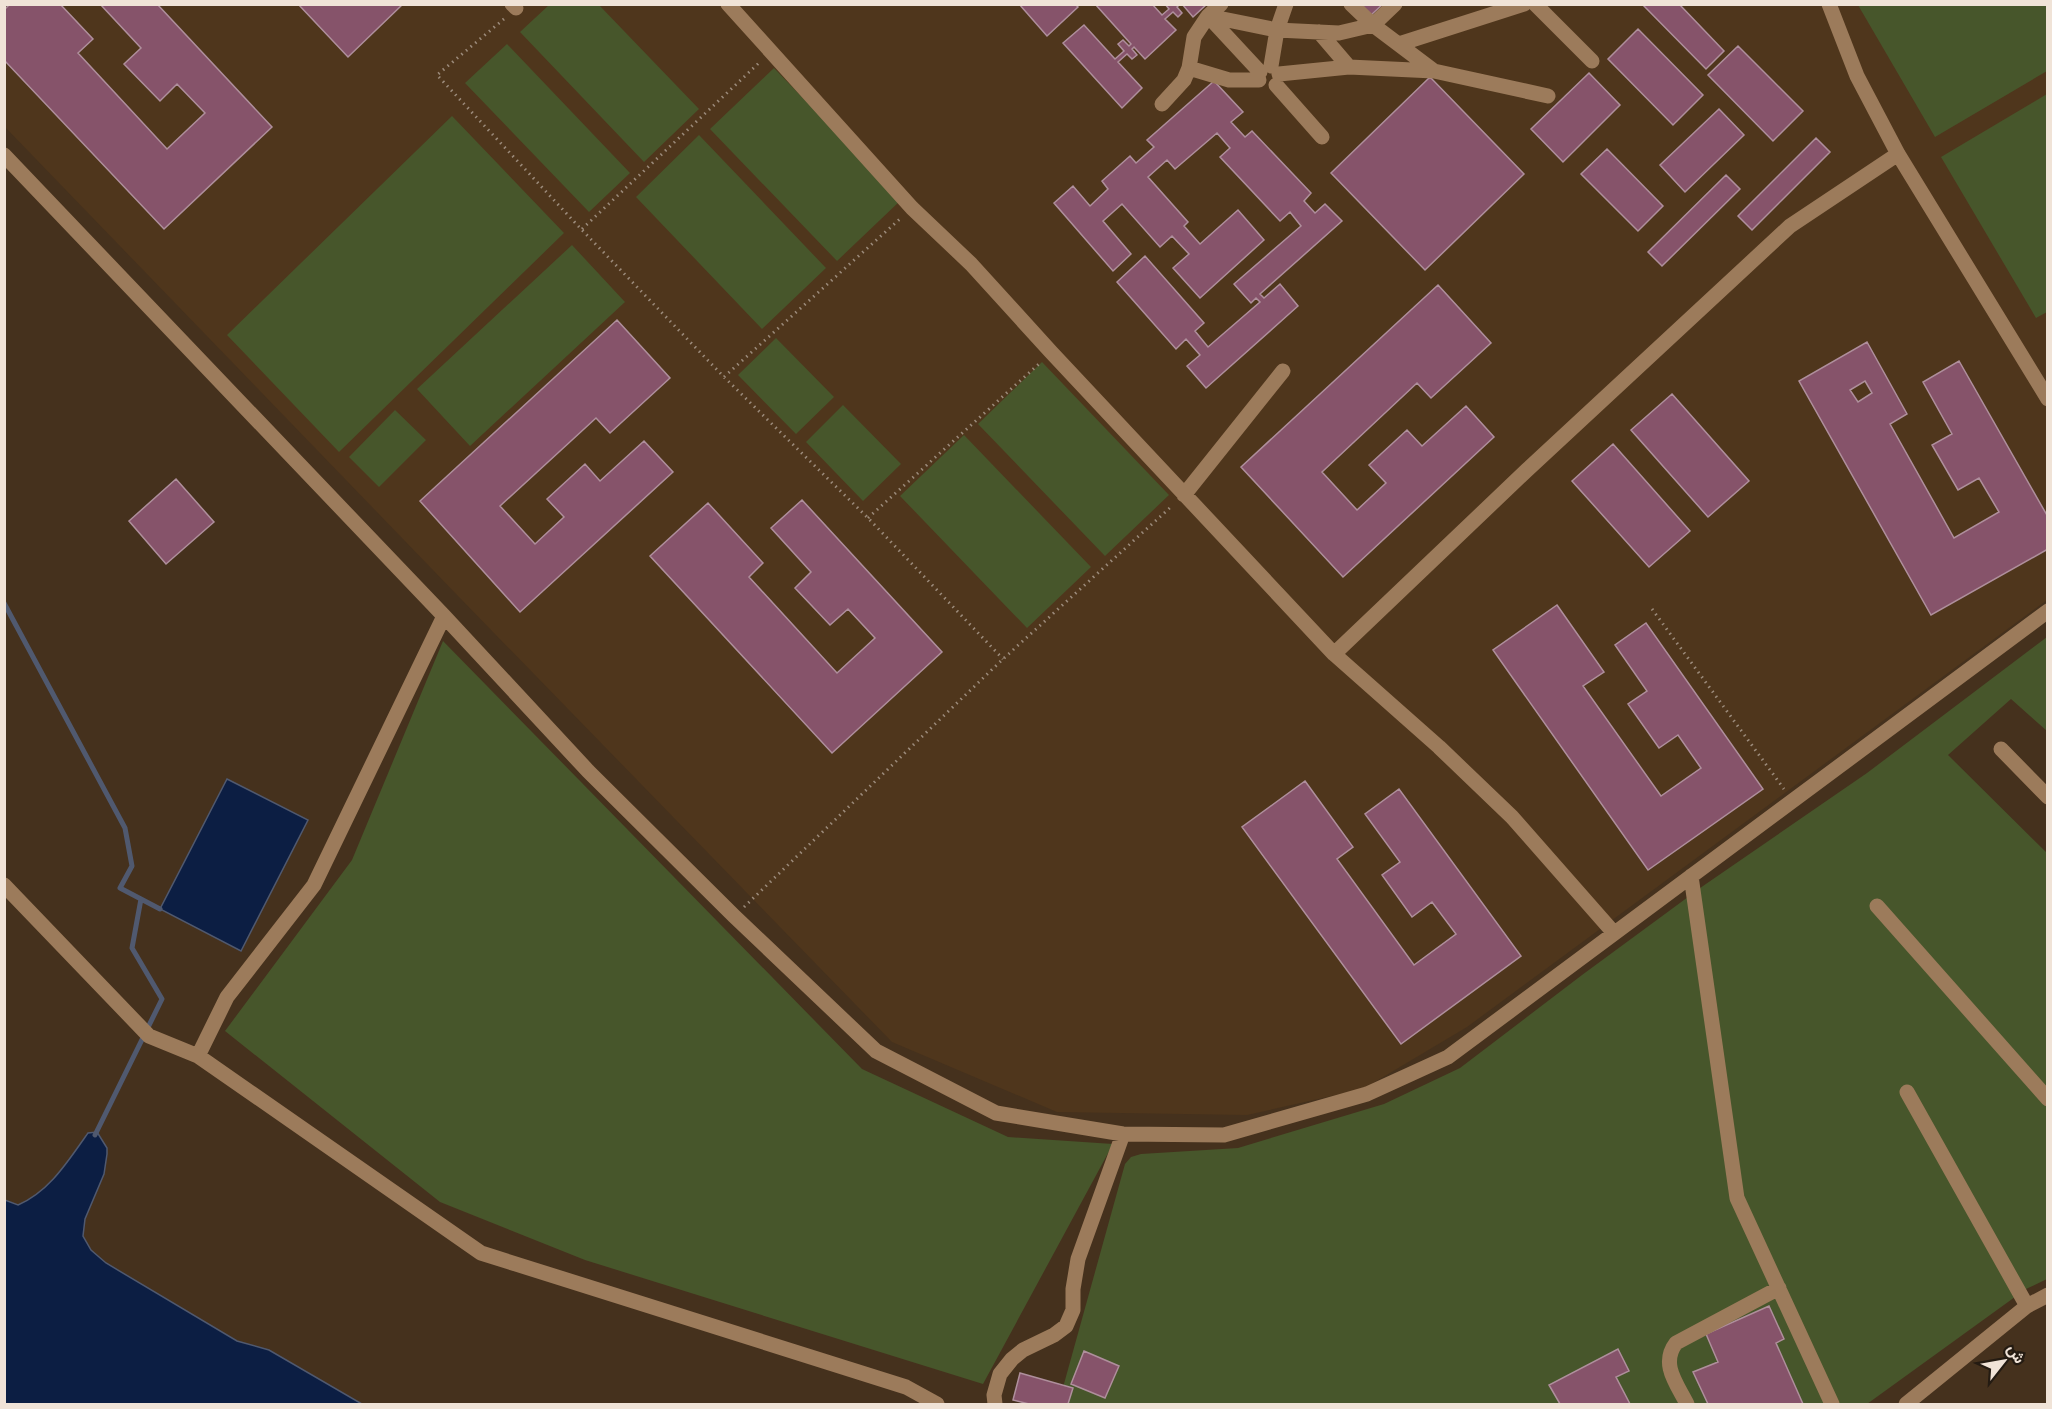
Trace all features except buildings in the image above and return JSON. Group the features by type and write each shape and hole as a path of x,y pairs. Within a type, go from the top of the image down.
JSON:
{"street":[{"path":"728,4 912,208 971,264 1334,654 1439,747 1512,817 1614,933"},
{"path":"1162,104 1184,80 1189,68 1194,36 1208,16 1221,4"},
{"path":"1269,75 1277,30 1286,4"},
{"path":"1351,4 1373,25 1434,71"},
{"path":"1208,16 1277,30 1339,33 1373,25 1395,4"},
{"path":"1398,44 1524,4"},
{"path":"1535,4 1592,61"},
{"path":"1829,4 1857,76 1898,154 2048,399"},
{"path":"1208,16 1269,75 1322,137"},
{"path":"1319,32 1349,67"},
{"path":"1189,68 1229,80 1349,67 1434,71 1548,96"},
{"path":"1334,654 1527,470 1790,226 1898,154"},
{"path":"4,155 444,616 588,771 734,916 876,1051 996,1113 1123,1134 1224,1135 1367,1094 1449,1057 2048,611"},
{"path":"1184,495 1283,371"},
{"path":"198,1056 227,996 314,885 444,616"},
{"path":"2001,749 2048,797"},
{"path":"1691,876 1737,1197 1832,1404"},
{"path":"4,885 149,1036 198,1056 481,1253 906,1388 937,1404"},
{"path":"1877,906 2048,1100"},
{"path":"1907,1092 2027,1306"},
{"path":"995,1404 994,1395 1000,1374 1012,1359 1023,1350 1054,1335 1066,1326 1072,1311 1078,1259 1123,1134"},
{"path":"1688,1404 1668,1366 1668,1357 1676,1343 1779,1288"},
{"path":"1906,1404 2027,1306 2048,1295"}],"path":[{"path":"514,6 437,75 724,377 868,518 1003,659"},
{"path":"581,229 771,51"},
{"path":"724,377 912,208"},
{"path":"868,518 1051,352"},
{"path":"734,916 1003,659 1184,495"},
{"path":"1652,609 1794,802"}],"shaded area":[{"path":"5,5 2047,5 2047,600 1467,1027 1363,1089 1247,1115 1057,1112 892,1042 5,127"}],"green space":[{"path":"549,5 599,5 699,109 644,162 520,32"},
{"path":"1858,5 2047,5 2047,71 1935,137"},
{"path":"507,44 630,173 589,212 465,83"},
{"path":"774,68 901,200 837,261 710,129"},
{"path":"2047,94 2047,312 2036,318 1941,157"},
{"path":"452,116 564,233 339,452 227,335"},
{"path":"699,135 826,268 762,329 636,197"},
{"path":"572,245 625,302 470,446 417,389"},
{"path":"776,338 834,397 796,434 738,375"},
{"path":"1042,362 1169,495 1105,556 978,424"},
{"path":"843,405 901,464 863,501 806,442"},
{"path":"395,410 426,440 379,487 349,457"},
{"path":"964,435 1091,567 1027,628 900,496"},
{"path":"2047,637 2047,731 2011,699 1948,755 2047,853 2047,1279 2026,1289 1867,1404 1064,1404 1062,1391 1125,1164 1131,1157 1141,1154 1238,1148 1384,1104 1460,1068 1703,886 1867,773"},
{"path":"443,641 862,1069 1008,1137 1113,1144 983,1384 585,1260 440,1202 225,1031 352,860"}],"water":[{"path":"227,779 308,820 241,951 160,909"},
{"path":"97,1132 107,1148 107,1154 104,1174 85,1219 83,1236 91,1250 106,1263 237,1341 269,1350 362,1404 5,1404 5,1200 18,1205 40,1192 58,1174 88,1133"}],"waterway":[{"path":"4,603 125,828 132,866 120,888 160,909"},
{"path":"95,1135 162,999 132,948 141,899"}]}
